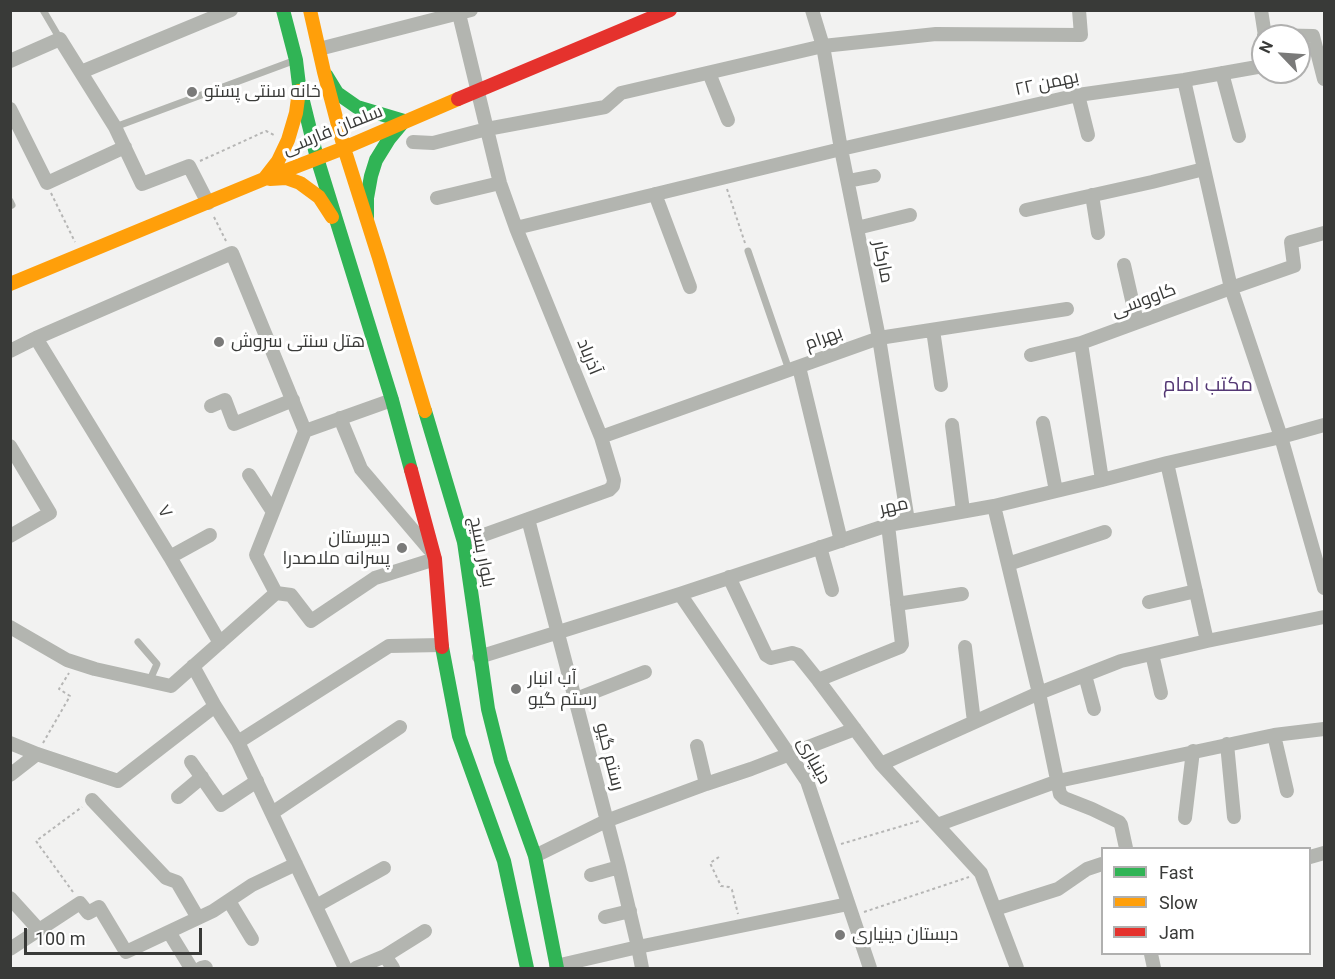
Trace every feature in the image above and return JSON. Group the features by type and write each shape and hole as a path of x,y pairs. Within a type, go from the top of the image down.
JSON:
{"main road":[{"path":"283,10 317,158 417,486 434,556 442,645 459,736 504,861 527,969"},
{"name":"بلوار بسیج","path":"310,10 344,147 464,542 488,709 501,761 535,856 556,967"},
{"name":"سلمان فارسی","path":"10,284 670,10"},
{"path":"324,72 337,93 357,107 404,121 376,160 367,198 367,220"},
{"path":"264,179 278,160 288,140 296,113 299,85"},
{"path":"264,179 286,178 300,183 319,197 339,227"},
{"path":"393,405 404,421 417,419 423,406"},
{"path":"407,457 412,445 424,441 435,446"}],"street":[{"path":"81,72 231,10"},
{"name":"مارکار","path":"812,10 823,46 879,338 908,522"},
{"path":"413,141 433,144 487,129 605,107 621,93 823,46 936,34 1081,35 1078,10"},
{"path":"319,49 465,12"},
{"name":"آذرباد","path":"464,542 609,490 614,486 601,437 516,228 501,183 477,91 465,12"},
{"path":"1311,36 1313,36 1324,79"},
{"path":"10,61 60,39 115,127 142,184 189,166 208,203"},
{"name":"۲۲ بهمن","path":"516,228 841,149 1078,95 1251,68"},
{"path":"709,73 728,120"},
{"path":"1222,73 1239,136"},
{"path":"1184,80 1231,288 1281,437 1324,588"},
{"path":"1078,95 1088,135"},
{"path":"10,109 15,128 47,183 125,147"},
{"path":"1026,210 1204,169"},
{"path":"848,182 874,176"},
{"path":"437,198 501,183"},
{"path":"656,194 690,287"},
{"path":"1092,195 1098,233"},
{"path":"857,228 910,215"},
{"name":"کاووسی","path":"1031,355 1081,344 1294,266 1291,242 1324,233"},
{"path":"10,351 231,253 305,431 256,555 276,593"},
{"path":"1124,265 1137,322"},
{"name":"بهرام","path":"601,437 879,338 1067,309"},
{"path":"933,330 941,385"},
{"name":"۷","path":"36,338 220,643"},
{"path":"1081,344 1102,480"},
{"path":"794,368 841,540"},
{"path":"211,406 225,400 234,424 293,400"},
{"path":"305,431 340,418 393,405"},
{"path":"10,627 67,660 95,669 171,686 276,593 291,595 311,621 375,578 434,556 361,469 340,418"},
{"path":"1043,423 1056,491"},
{"path":"952,425 963,511"},
{"name":"مهر","path":"479,657 888,525 994,506 1324,425"},
{"path":"10,446 50,513 10,536"},
{"path":"1167,463 1207,641"},
{"path":"249,474 273,512"},
{"path":"994,506 1039,693 1060,794 1064,798 1119,822 1126,847"},
{"name":"رستم گیو","path":"528,519 619,867 642,969"},
{"path":"818,680 900,647 902,644 888,525"},
{"path":"1008,564 1105,532"},
{"path":"170,557 210,535"},
{"path":"820,548 832,590"},
{"path":"729,577 766,655 771,658 795,654 818,680 881,764 981,873 1017,969"},
{"path":"1149,602 1196,591"},
{"name":"دینیاری","path":"680,594 807,781 870,969"},
{"path":"897,604 962,594"},
{"path":"881,764 1039,693 1121,661 1324,617"},
{"path":"238,742 389,646 442,645"},
{"path":"965,647 974,722"},
{"path":"1152,654 1161,693"},
{"path":"193,666 238,742 345,969"},
{"path":"576,699 645,672"},
{"path":"1085,675 1094,709"},
{"path":"10,743 118,781 215,706"},
{"path":"272,813 400,727"},
{"path":"535,856 606,821 751,770 855,729"},
{"path":"934,821 1058,781 1227,744 1324,729"},
{"path":"1274,735 1287,791"},
{"path":"1227,744 1234,817"},
{"path":"697,746 706,784"},
{"path":"1185,819 1193,751"},
{"path":"10,775 37,754"},
{"path":"191,762 221,805 256,781"},
{"path":"178,797 202,777"},
{"path":"92,800 166,878 177,882 198,918"},
{"path":"10,949 80,903 88,913 99,907 126,952 213,911 252,885 296,864"},
{"path":"994,909 1059,888 1087,869 1101,864"},
{"path":"591,875 619,867"},
{"path":"316,906 384,868"},
{"path":"10,898 39,930"},
{"path":"229,901 252,939"},
{"path":"556,967 741,926 850,910"},
{"path":"604,917 630,911"},
{"path":"356,969 385,956 425,931"},
{"path":"169,932 191,969"},
{"path":"385,956 393,969"},
{"path":"201,969 205,967 206,969"}],"lane":[{"path":"43,10 60,39"},
{"path":"115,127 296,60"},
{"path":"748,250 794,368"},
{"path":"138,642 157,664 149,682"}],"path":[{"path":"189,166 266,131 288,140"},
{"path":"723,178 748,250"},
{"path":"47,183 82,255"},
{"path":"208,203 231,253"},
{"path":"37,754 70,696 59,689 76,663"},
{"path":"80,903 36,841 92,800"},
{"path":"829,847 934,821"},
{"path":"719,857 710,863 721,886 732,890 741,926"},
{"path":"850,910 981,873"}],"traffic: fast":[{"path":"283,10 317,158 392,400 411,470"},
{"path":"326,75 337,93 357,107 404,121 376,160 367,198 367,217"},
{"path":"425,411 464,542 488,709 501,761 535,856 557,968"},
{"path":"442,647 459,736 504,861 527,968"}],"traffic: slow":[{"path":"310,10 344,148 425,411"},
{"path":"264,179 278,161 288,140 296,113 299,91"},
{"path":"10,284 458,99"},
{"path":"270,179 286,178 300,183 319,197 332,217"}],"traffic: jam":[{"path":"458,99 670,10"},
{"path":"411,470 435,559 442,647"}],"place":[{"name":"خانه سنتی پستو","path":"192,92"},
{"name":"هتل سنتی سروش","path":"219,342"},
{"name":"دبیرستان پسرانه ملاصدرا","path":"402,548"},
{"name":"آب انبار رستم گیو","path":"516,689"},
{"name":"دبستان دینیاری","path":"840,935"}],"district":[{"name":"مکتب امام","path":"1208,386"}]}
